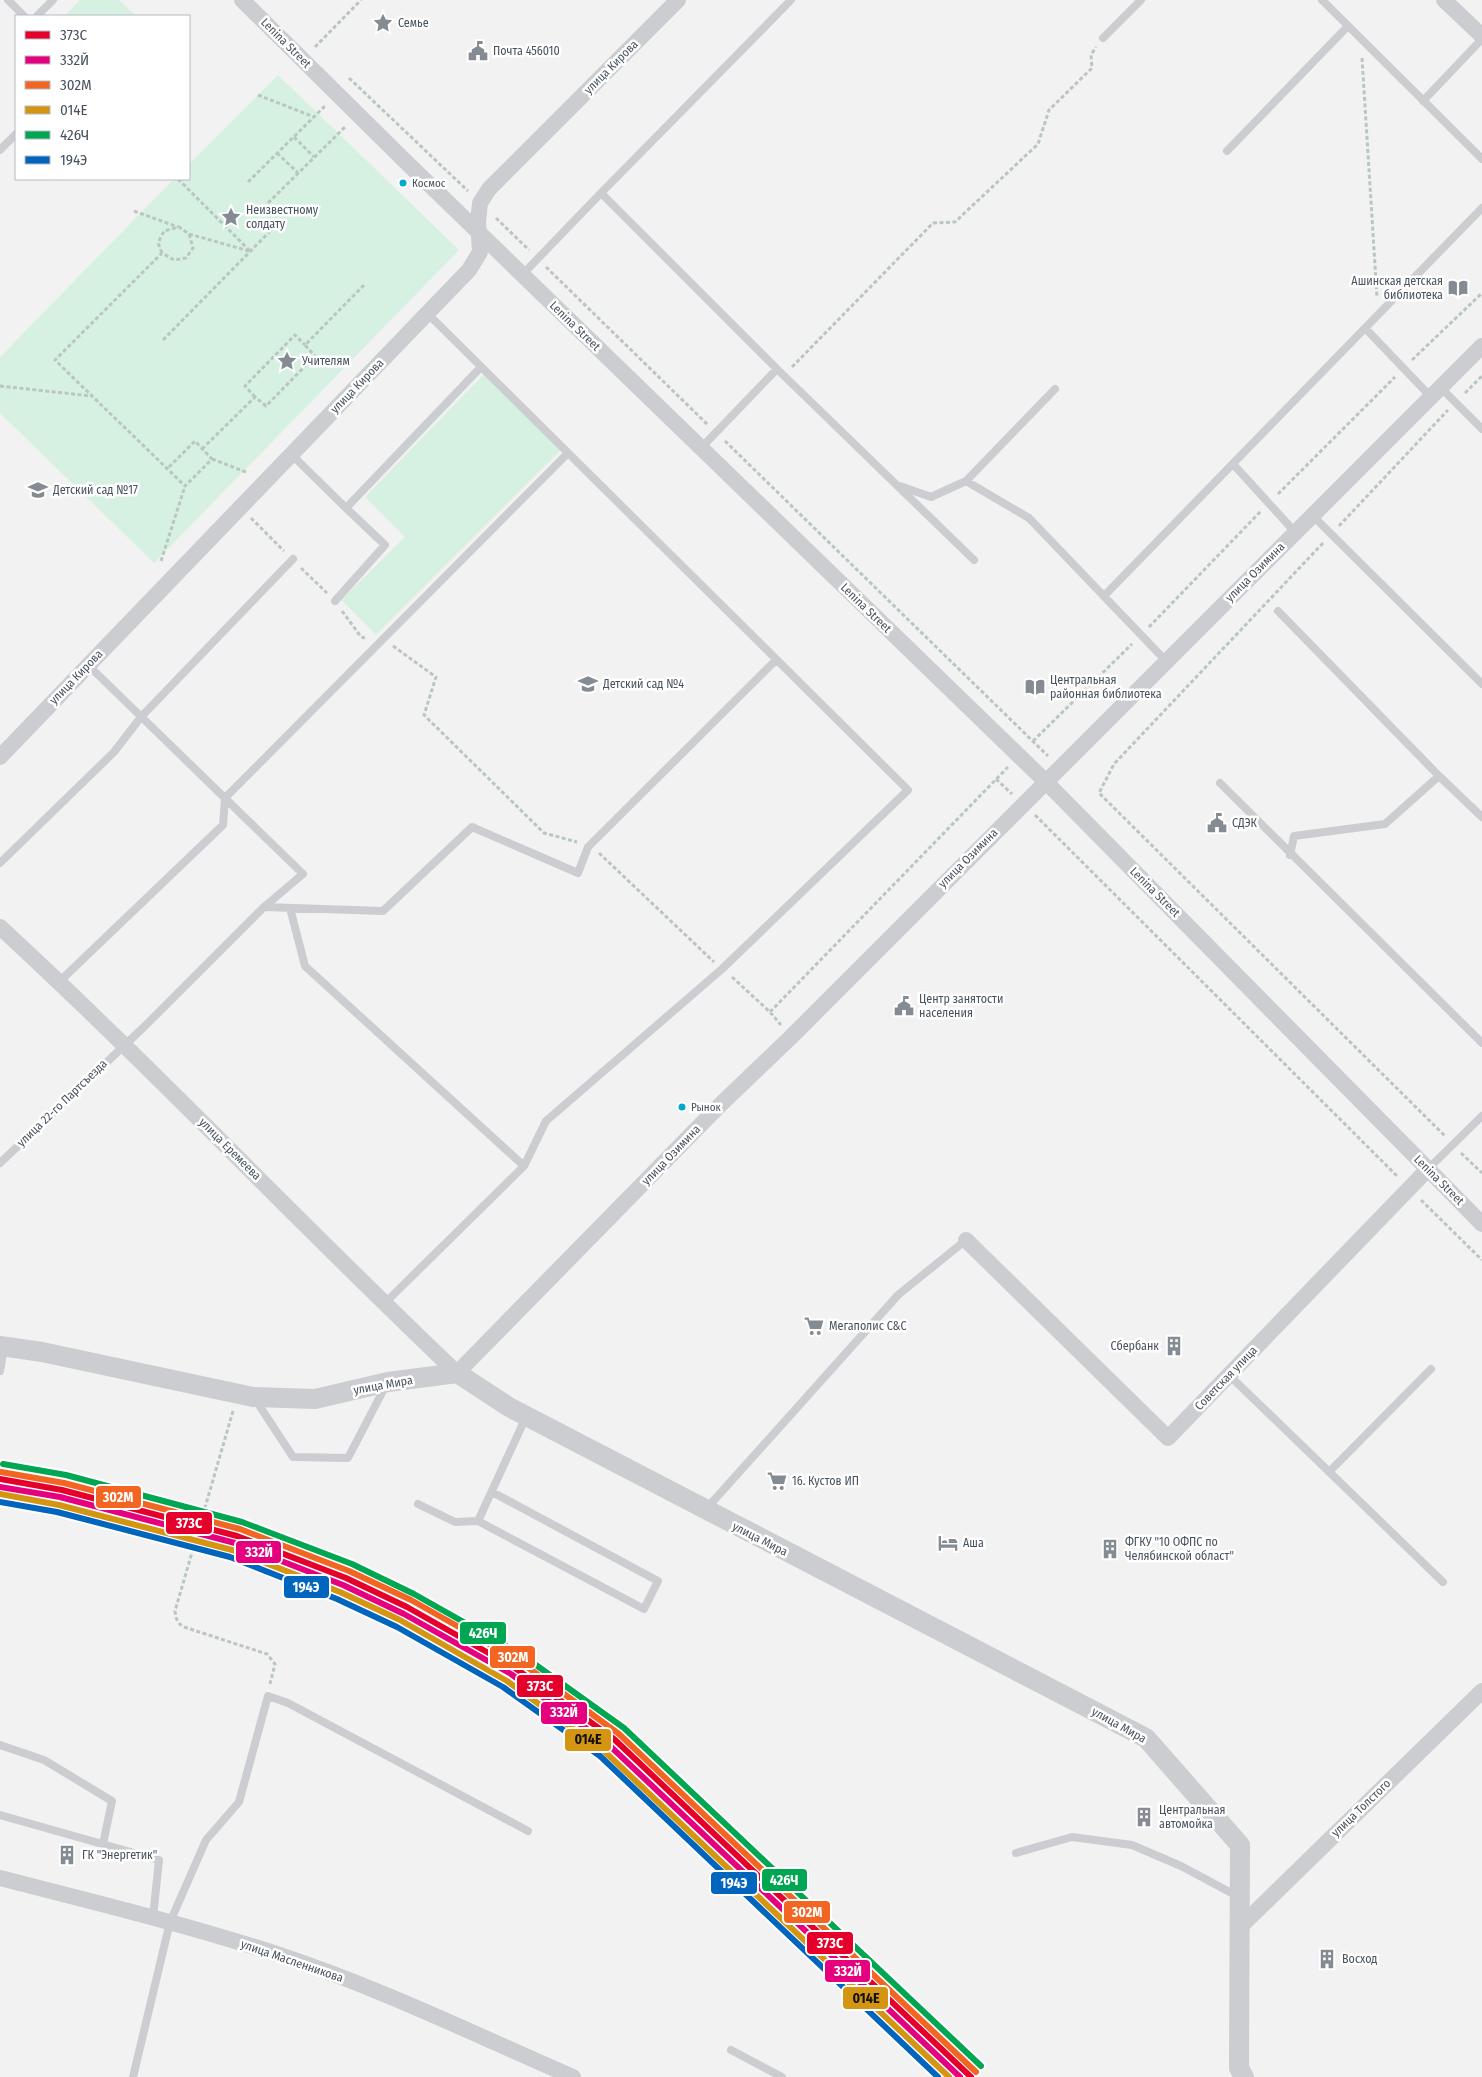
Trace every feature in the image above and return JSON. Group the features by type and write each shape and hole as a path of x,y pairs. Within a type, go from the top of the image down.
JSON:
{"street":[{"name":"Lenina Street","path":"242,0 522,275 1019,755 1482,1224"},
{"name":"улица Кирова","path":"0,756 469,270 480,252 478,222 480,203 489,189 678,0"},
{"path":"1444,0 1482,38"},
{"name":"улица Озимина","path":"457,1374 721,1104 790,1038 1482,346"},
{"name":"улица Еремеева","path":"0,928 124,1044 384,1304 457,1374"},
{"name":"Советская улица","path":"966,1240 1168,1438 1428,1169"},
{"name":"улица Мира","path":"2,1346 42,1352 246,1396 315,1399 388,1382 457,1374 526,1417 1146,1738 1240,1845 1241,1926 1238,2074"},
{"name":"улица Толстого","path":"1241,1926 1482,1691"},
{"name":"улица Масленникова","path":"0,1878 153,1917 281,1956 376,1991 573,2077"}],"lane":[{"path":"8,0 23,15"},
{"path":"38,15 52,0"},
{"path":"522,275 790,0"},
{"path":"1103,38 1141,0"},
{"path":"1322,0 1482,159"},
{"path":"1227,151 1348,26"},
{"path":"1423,100 1482,38"},
{"path":"0,150 15,135"},
{"path":"602,193 783,376 900,486 974,560"},
{"path":"1104,596 1482,208"},
{"path":"384,1304 524,1166 546,1121 722,969 908,790 427,313"},
{"path":"1365,328 1404,368 1436,392 1456,402 1482,429"},
{"path":"346,508 481,367"},
{"path":"701,448 777,369"},
{"path":"900,486 931,497 966,481 1055,389"},
{"path":"59,982 223,825 225,798 568,453"},
{"path":"291,454 385,545 335,601"},
{"path":"1233,464 1295,532"},
{"path":"966,481 1029,518 1166,661"},
{"path":"1312,514 1482,684"},
{"path":"0,863 114,752 141,718 293,559"},
{"path":"1278,611 1439,776 1482,817"},
{"path":"264,907 383,912 472,827 578,873 588,847 776,660"},
{"path":"88,665 225,798"},
{"path":"1290,854 1294,836 1386,824 1439,776"},
{"path":"1220,782 1290,854 1482,1043"},
{"name":"улица 22-го Партсъезда","path":"0,1163 264,907 303,874 225,798"},
{"path":"290,908 305,966 524,1166"},
{"name":"Советская улица","path":"1428,1169 1482,1116"},
{"path":"705,1510 898,1295 966,1240"},
{"path":"0,1371 2,1346"},
{"path":"1329,1472 1431,1369"},
{"path":"1229,1375 1443,1582"},
{"path":"246,1396 293,1456 348,1458 388,1382"},
{"path":"478,1521 526,1417"},
{"path":"418,1504 455,1522 478,1521 644,1609 658,1580 492,1492"},
{"path":"133,2077 170,1922 206,1840 239,1802 268,1696 288,1703 528,1831"},
{"path":"0,1745 44,1760 112,1801 103,1844"},
{"path":"0,1815 159,1860 153,1917"},
{"path":"1016,1852 1072,1837 1132,1845 1181,1866 1241,1898"},
{"path":"731,2050 782,2077"}],"path":[{"path":"316,47 361,0"},
{"path":"783,376 933,223 955,222 1038,144 1049,110 1092,68 1091,55 1103,38"},
{"path":"309,40 323,53"},
{"path":"1365,43 1362,60 1378,315"},
{"path":"344,74 530,252"},
{"path":"258,95 314,117"},
{"path":"248,182 328,103"},
{"path":"268,203 348,124"},
{"path":"294,137 314,157"},
{"path":"277,153 298,173"},
{"path":"179,180 250,251"},
{"path":"134,211 179,227 189,234 250,251"},
{"path":"162,340 282,219"},
{"path":"179,227 164,232 158,243 162,253 174,260 186,258 193,248 189,234"},
{"path":"162,253 56,360 185,486"},
{"path":"544,266 709,426"},
{"path":"305,345 364,285"},
{"path":"770,1012 1019,755 1142,635 1269,503 1404,368 1482,293"},
{"path":"295,335 305,345 315,356 266,406 245,386 295,335"},
{"path":"1482,376 1114,764 1099,793 1482,1173"},
{"path":"0,386 93,397"},
{"path":"202,450 256,397"},
{"path":"723,440 1052,759"},
{"path":"167,469 195,441 212,459 246,472"},
{"path":"161,561 185,486 212,459"},
{"path":"240,507 335,601 361,637 397,647 436,676 424,715 544,833 588,847 600,853 770,1012 790,1038"},
{"path":"996,779 1482,1260"},
{"path":"246,1396 175,1611 179,1624 184,1627 267,1654 272,1658 275,1664 268,1696"}],"green space":[{"path":"80,0 119,0 135,15 66,15"},
{"path":"278,75 459,250 154,563 0,413 0,357 173,180 190,180 190,163"},
{"path":"485,373 562,449 376,635 341,600 405,537 365,497"}],"transit line":[{"name":"426Ч","path":"3,1464 66,1475 242,1522 352,1564 414,1594 522,1655 624,1728 981,2066"},
{"name":"302М","path":"1,1472 64,1483 240,1529 349,1571 411,1600 519,1661 619,1734 976,2072"},
{"name":"373C","path":"0,1479 62,1490 237,1536 346,1578 407,1607 515,1668 614,1739 971,2077"},
{"name":"332Й","path":"0,1487 60,1497 235,1543 343,1585 404,1614 511,1674 609,1745 960,2077"},
{"name":"014Е","path":"0,1494 59,1505 232,1550 340,1592 400,1620 507,1681 604,1751 949,2077"},
{"name":"194Э","path":"0,1502 57,1512 230,1557 337,1599 397,1627 503,1687 600,1756 938,2077"}],"place":[{"name":"Семье","path":"383,23"},
{"name":"Почта 456010","path":"478,51"},
{"name":"Космос","path":"403,183"},
{"name":"Неизвестному солдату","path":"231,217"},
{"name":"Ашинская детская библиотека","path":"1458,288"},
{"name":"Учителям","path":"287,361"},
{"name":"Детский сад №17","path":"38,490"},
{"name":"Детский сад №4","path":"588,684"},
{"name":"Центральная районная библиотека","path":"1035,687"},
{"name":"СДЭК","path":"1217,823"},
{"name":"Центр занятости населения","path":"904,1006"},
{"name":"Рынок","path":"682,1107"},
{"name":"Мегаполис C&C","path":"814,1326"},
{"name":"Сбербанк","path":"1174,1346"},
{"name":"16. Кустов ИП","path":"777,1481"},
{"name":"Аша","path":"948,1543"},
{"name":"ФГКУ \"10 ОФПС по Челябинской област\"","path":"1110,1549"},
{"name":"Центральная автомойка","path":"1144,1817"},
{"name":"ГК \"Энергетик\"","path":"67,1855"},
{"name":"Восход","path":"1327,1959"}]}
